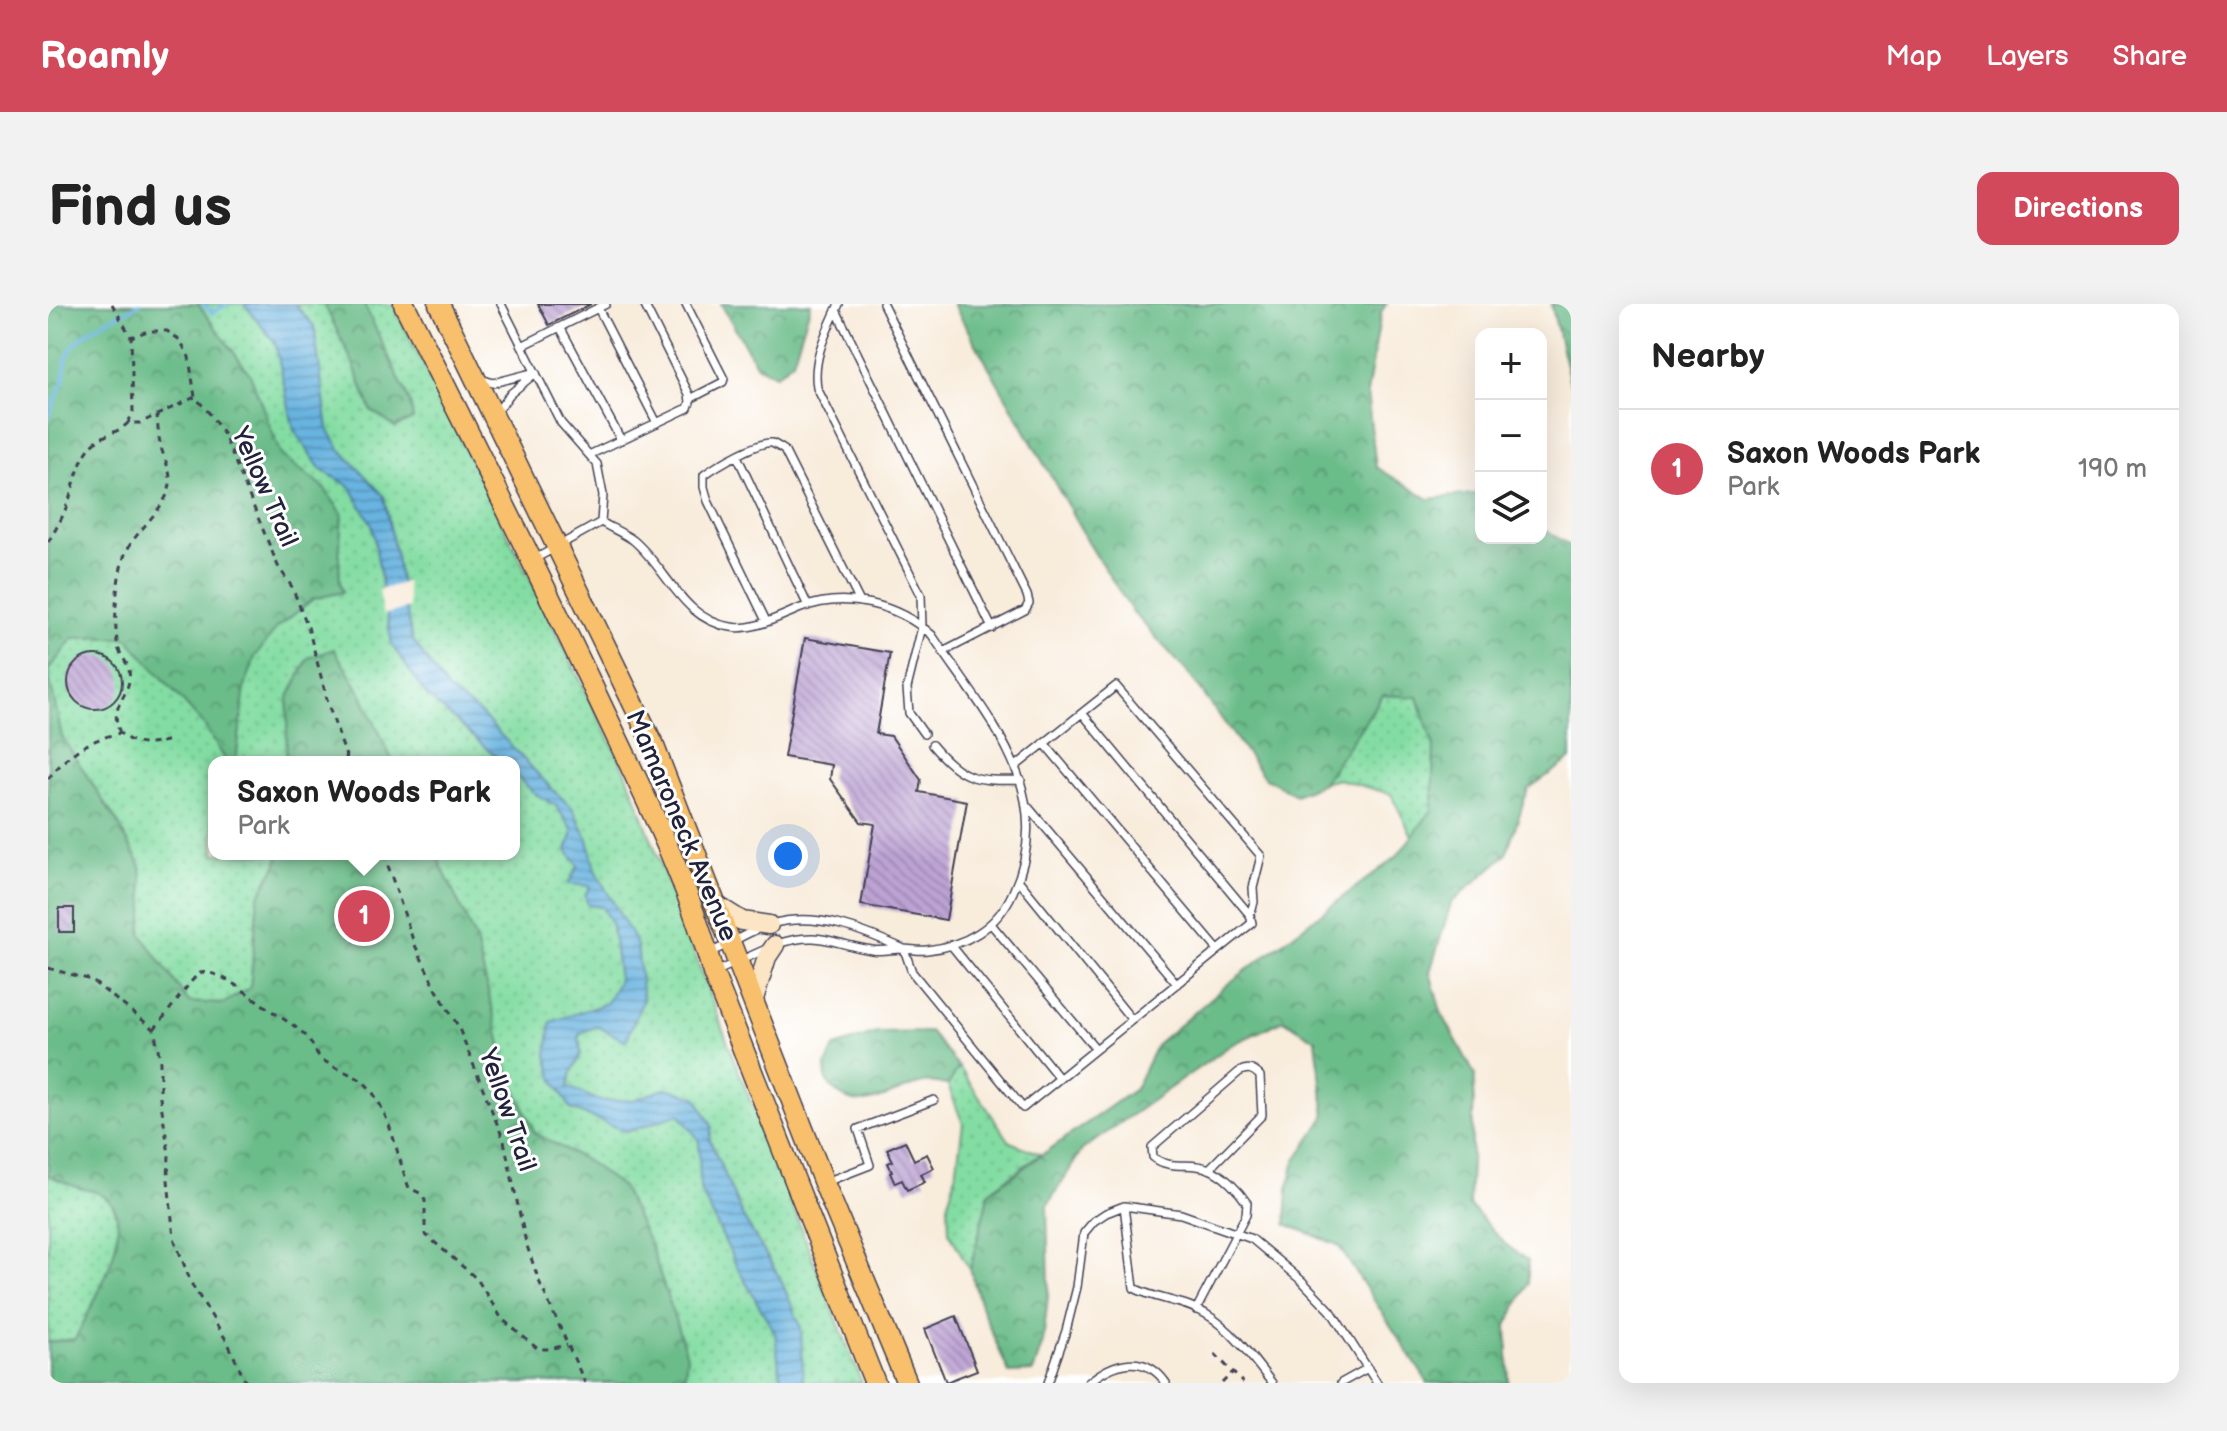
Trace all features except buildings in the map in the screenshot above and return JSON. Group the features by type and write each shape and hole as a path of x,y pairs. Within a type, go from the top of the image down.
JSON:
{"main road":[{"name":"Mamaroneck Avenue","path":"404,304 533,560 655,818 875,1383"},
{"name":"Mamaroneck Avenue","path":"439,304 653,744 824,1183 907,1383"},
{"path":"718,906 742,921 769,925"},
{"path":"754,999 763,968 775,945"}],"lane":[{"path":"501,304 561,423 597,464 602,481 601,522"},
{"path":"589,455 688,408 690,399 644,304"},
{"path":"686,304 724,379 690,399"},
{"path":"883,304 1029,603 1025,610 943,652"},
{"path":"522,346 602,306 657,423"},
{"path":"837,307 992,628"},
{"path":"837,307 814,371 817,388 921,595 922,627 907,688 909,713 924,734"},
{"path":"560,327 621,440"},
{"path":"476,378 493,383 536,372"},
{"path":"495,415 510,394 536,372"},
{"path":"766,621 704,487 704,475 761,445 774,443 784,450 860,602"},
{"path":"737,456 808,606"},
{"path":"533,560 601,522"},
{"path":"601,522 634,541 689,606 713,623 741,628 808,606 841,599 875,604 922,627 943,652 1004,742 1021,780 1027,805 1029,838 1019,881 1000,917 968,939 922,950 873,951 819,937 804,937 736,952 710,963"},
{"path":"1016,766 1116,686 1261,856 1250,915"},
{"path":"710,963 736,952 769,925 818,920 861,929 904,949 912,972 1023,1108 1252,923 1250,915 1082,713"},
{"path":"1044,743 1218,950"},
{"path":"932,745 948,764 963,775 983,781 1021,780"},
{"path":"1027,805 1177,984"},
{"path":"1019,881 1132,1020"},
{"path":"991,924 1096,1049"},
{"path":"951,945 1059,1078"},
{"path":"1196,1310 1246,1215 1247,1203 1240,1193 1209,1169 1161,1164 1153,1157 1152,1147 1239,1072 1246,1068 1254,1070 1260,1076 1262,1115 1209,1169"},
{"path":"824,1183 870,1165 858,1129 934,1100"},
{"path":"1124,1206 1134,1288 1206,1313 1239,1341 1272,1383"},
{"path":"1048,1383 1077,1287 1084,1233 1094,1221 1124,1206 1181,1214 1252,1239 1302,1281 1331,1311 1368,1368 1373,1382"},
{"path":"1088,1383 1105,1369 1124,1363 1143,1365 1157,1371 1166,1383"},
{"path":"1341,1383 1368,1368"}],"path":[{"path":"48,542 90,447 101,437 120,431 133,412 131,337 112,305"},
{"path":"128,423 140,423 195,397 189,357 180,340 167,331 148,331 131,337"},
{"name":"Yellow Trail","path":"195,397 224,435 278,566 292,587 308,627 329,707 346,756"},
{"path":"157,416 160,445 169,468 171,485 126,550 115,619 118,650 129,669 126,692 114,712 120,733 138,744 170,740"},
{"path":"48,779 67,757 82,747 120,733"},
{"name":"Yellow Trail","path":"386,860 414,943 458,1026 504,1141 526,1243 585,1383"},
{"path":"48,968 91,980 140,1015 154,1029 160,1059 160,1097 169,1154 168,1180 174,1238 191,1283 228,1343 246,1383"},
{"path":"154,1029 194,976 202,972 211,972 239,987 288,1020 313,1044 316,1054 328,1064 354,1074 377,1098 409,1188 420,1193 425,1200 425,1234 477,1279 502,1319 538,1349 567,1345"},
{"path":"1215,1354 1243,1383"},
{"path":"1222,1383 1233,1372"}],"green space":[{"path":"48,304 393,304 626,772 734,1059 862,1383 48,1383"},
{"path":"48,304 198,304 250,374 281,455 324,488 342,513 339,559 343,592 313,599 277,628 255,657 245,687 237,756 223,756 204,725 127,638 73,638 48,671"},
{"path":"324,304 364,304 410,402 413,419 395,427 371,410 352,361"},
{"path":"721,304 811,304 793,361 776,375 757,366"},
{"path":"953,304 1386,304 1381,313 1367,393 1376,467 1429,499 1475,494 1475,544 1547,544 1547,531 1571,547 1571,759 1528,789 1506,855 1451,903 1430,972 1441,1012 1475,1075 1469,1205 1504,1243 1528,1261 1528,1284 1507,1325 1509,1383 1428,1383 1338,1245 1286,1224 1288,1188 1295,1161 1325,1117 1316,1040 1284,1020 1231,1045 1082,1150 1047,1206 1049,1286 1043,1342 1033,1372 1009,1373 983,1312 970,1270 989,1192 1135,1089 1157,1044 1228,984 1397,856 1432,810 1434,747 1418,697 1383,695 1323,783 1296,795 1264,777 1189,674 1132,611 1094,552"},
{"path":"1551,304 1571,304 1571,386"},
{"path":"334,649 362,695 390,756 286,756 288,699 308,658"},
{"path":"48,671 62,737 119,825 141,866 144,905 141,934 189,1002 222,1004 250,988 258,897 278,860 439,860 476,941 507,1069 535,1133 587,1161 622,1187 651,1247 687,1356 684,1383 48,1383 48,1342 75,1339 102,1286 116,1242 118,1222 113,1206 100,1194 48,1175"},
{"path":"1383,695 1418,697 1434,747 1432,810 1412,836 1391,794 1338,779 1323,783"},
{"path":"930,1032 959,1067 948,1085 926,1082 879,1099 856,1102 830,1086 826,1075 827,1064 834,1047 877,1033"},
{"path":"959,1067 1010,1142 1040,1154 989,1192 970,1270 949,1232 948,1203 956,1174 963,1124 948,1085"}],"water":[{"path":"244,304 295,304 314,326 328,429 340,449 384,496 412,639 448,690 482,715 572,807 588,839 595,870 637,945 643,1000 626,1041 597,1026 579,1034 581,1054 568,1087 600,1101 633,1100 667,1088 696,1097 712,1126 710,1140 742,1215 780,1278 801,1327 803,1383 781,1383 775,1333 738,1269 700,1189 699,1140 679,1114 627,1132 571,1109 553,1078 547,1055 551,1022 607,1003 619,980 612,926 602,907 588,905 585,896 590,886 568,884 578,866 567,850 573,831 556,806 534,793 520,780 520,756 495,756 426,695 392,645 372,525 350,486 321,470 294,430 275,343"}],"pier":[{"path":"406,582 409,608 383,615 379,590"}],"waterway":[{"path":"48,419 65,376 65,362 78,341 97,326 139,304"},
{"path":"203,304 212,313 227,304"}],"place":[{"name":"Saxon Woods Park","path":"364,916"}]}
